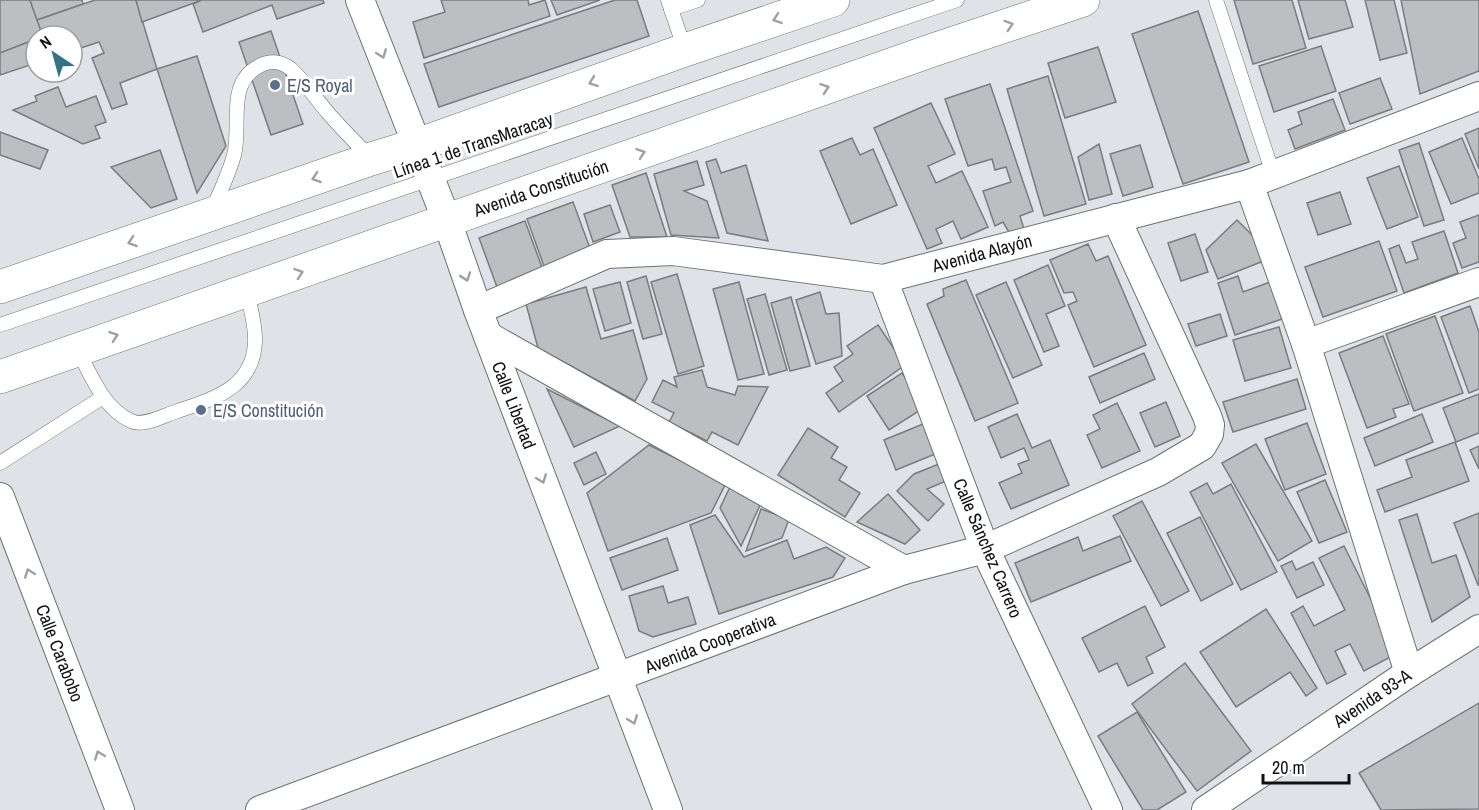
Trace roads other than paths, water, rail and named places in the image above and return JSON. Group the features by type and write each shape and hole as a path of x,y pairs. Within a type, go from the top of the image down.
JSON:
{"street":[{"name":"Calle Libertad","path":"360,0 447,221 478,310 668,810"},
{"path":"0,287 832,0"},
{"name":"Avenida Constitución","path":"0,377 936,49 1083,0"},
{"name":"Avenida Alayón","path":"478,310 607,254 673,251 883,279 1261,179 1479,96"},
{"path":"1261,179 1306,344 1409,673"},
{"name":"Avenida Cooperativa","path":"260,810 904,570 985,549 1158,472 1202,446 1209,434 1210,425 1116,218"},
{"name":"Calle Sánchez Carrero","path":"883,279 985,549 1108,810"},
{"path":"1306,344 1479,282"},
{"path":"488,336 904,570"},
{"name":"Calle Carabobo","path":"0,497 120,810"},
{"name":"Avenida 93-A","path":"1206,810 1409,673 1479,629"}],"lane":[{"path":"685,50 669,4 698,0"},
{"name":"Línea 1 de TransMaracay","path":"0,324 957,0"},
{"path":"1216,0 1261,179"},
{"path":"210,214 235,154 238,96 243,78 252,69 264,63 275,62 289,67 304,82 330,116 371,159"},
{"path":"77,349 103,397 114,411 133,423 148,421 218,397 234,386 249,367 255,341 247,291"},
{"path":"0,463 103,397"}],"place":[{"name":"E/S Royal","path":"275,85"},
{"name":"E/S Constitución","path":"201,410"}]}
